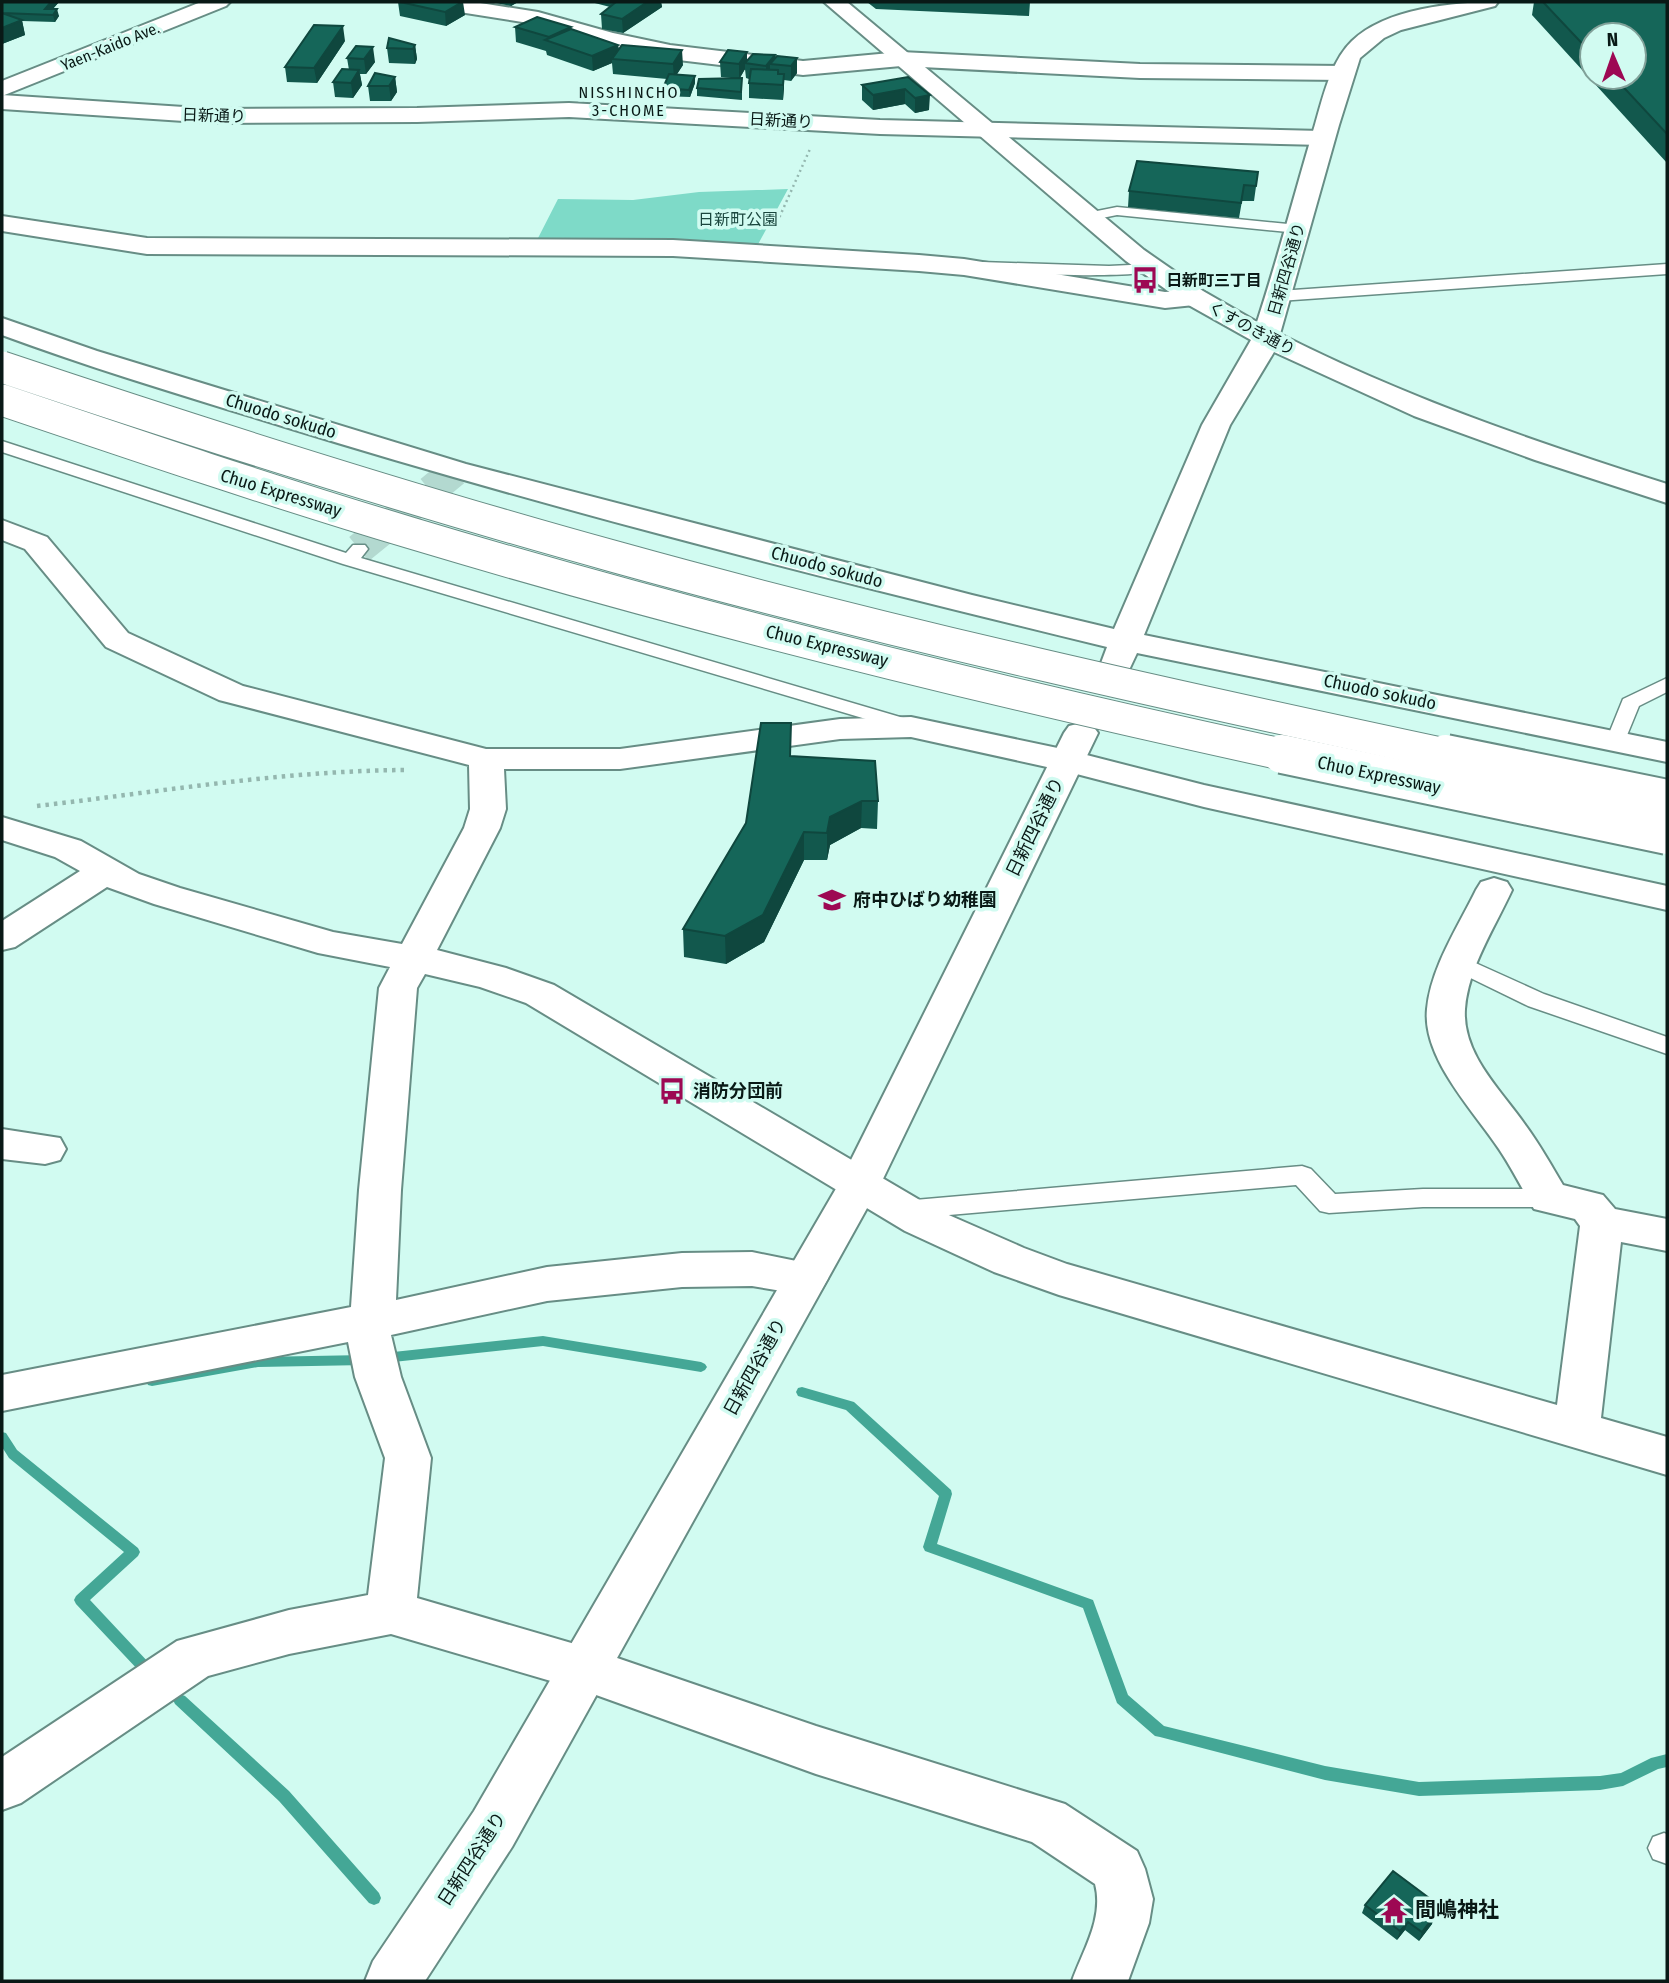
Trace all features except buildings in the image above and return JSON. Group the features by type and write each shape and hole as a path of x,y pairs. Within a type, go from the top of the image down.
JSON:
{"main road":[{"name":"Yaen-Kaido Ave.","path":"2,73 187,2"},
{"name":"Yaen-Kaido Ave.","path":"2,89 219,2"},
{"path":"434,2 538,18 670,52 803,68 901,59 1140,71 1344,73"},
{"name":"くすのき通り","path":"834,2 1045,178 1087,217 1152,269 1195,298 1341,374 1440,416 1555,458 1667,494"},
{"path":"1322,138 1344,73 1356,48 1376,32 1488,2"},
{"path":"803,68 825,85"},
{"name":"日新通り","path":"2,102 214,116 417,115 569,110 880,127 1322,138"},
{"path":"847,102 880,127"},
{"name":"日新四谷通り","path":"1121,652 1216,425 1260,352 1279,296 1322,138"},
{"path":"2,224 147,246 673,248 964,267 1166,300 1195,298"},
{"name":"Chuodo sokudo","path":"2,326 87,357 456,470 966,603 1121,652 1667,752"},
{"name":"Chuo Expressway","path":"2,367 304,468 732,588 1047,667 1417,749 1667,799"},
{"name":"Chuo Expressway","path":"2,400 274,492 457,547 709,617 1185,732 1667,835"},
{"path":"2,530 36,543 117,640 231,693 381,734 486,759 620,759 840,729 911,727 1074,747 1204,796 1667,898"},
{"name":"日新四谷通り","path":"393,1981 493,1829 860,1183 1074,747"},
{"path":"391,1612 408,1458 373,1344 398,988 412,958 429,934 482,828 488,809 486,759"},
{"path":"16,817 125,882 331,944 412,958 492,977 540,994 903,1210 1009,1260 1059,1278 1667,1456"},
{"path":"2,938 108,870"},
{"path":"1494,890 1460,964 1445,1010 1449,1041 1481,1096 1513,1137 1549,1198 1588,1206 1602,1222 1667,1235"},
{"path":"2,1144 45,1149"},
{"path":"1577,1429 1602,1222"},
{"path":"2,1393 373,1344 414,1315 547,1284 682,1270 752,1269 806,1278"},
{"path":"2,1786 195,1657 289,1632 391,1612 585,1669 816,1750 1046,1822 1118,1869 1126,1899 1122,1923 1100,1981"}],"lane":[{"path":"1087,217 1117,211 1298,229"},
{"path":"964,267 1037,267 1123,272 1152,269"},
{"path":"1279,296 1667,269"},
{"path":"2,446 911,727"},
{"path":"1616,741 1630,703 1667,684"},
{"path":"1460,964 1536,1000 1667,1046"},
{"path":"903,1210 1302,1175 1329,1204 1423,1198 1549,1198"}],"path":[{"path":"763,254 821,122"},
{"path":"16,817 240,779 309,773 405,770"}],"green space":[{"name":"日新町公園","path":"788,189 756,248 536,242 558,199 633,200 699,192"}],"waterway":[{"path":"384,1358 543,1341 701,1367"},
{"path":"152,1381 258,1362 365,1360"},
{"path":"802,1392 850,1406 946,1494 930,1547 1088,1604 1122,1699 1160,1731 1325,1773 1419,1789 1600,1783 1623,1779 1656,1763 1667,1761"},
{"path":"2,1437 13,1454 133,1552 81,1600 145,1668"},
{"path":"180,1700 284,1796 374,1898"}],"tunnel":[{"path":"359,549 456,470"}],"place":[{"name":"日新町三丁目","path":"1145,280"},
{"name":"府中ひばり幼稚園","path":"832,900"},
{"name":"消防分団前","path":"672,1091"},
{"name":"間嶋神社","path":"1394,1910"}],"district":[{"name":"NISSHINCHO 3-CHOME","path":"629,101"}]}
